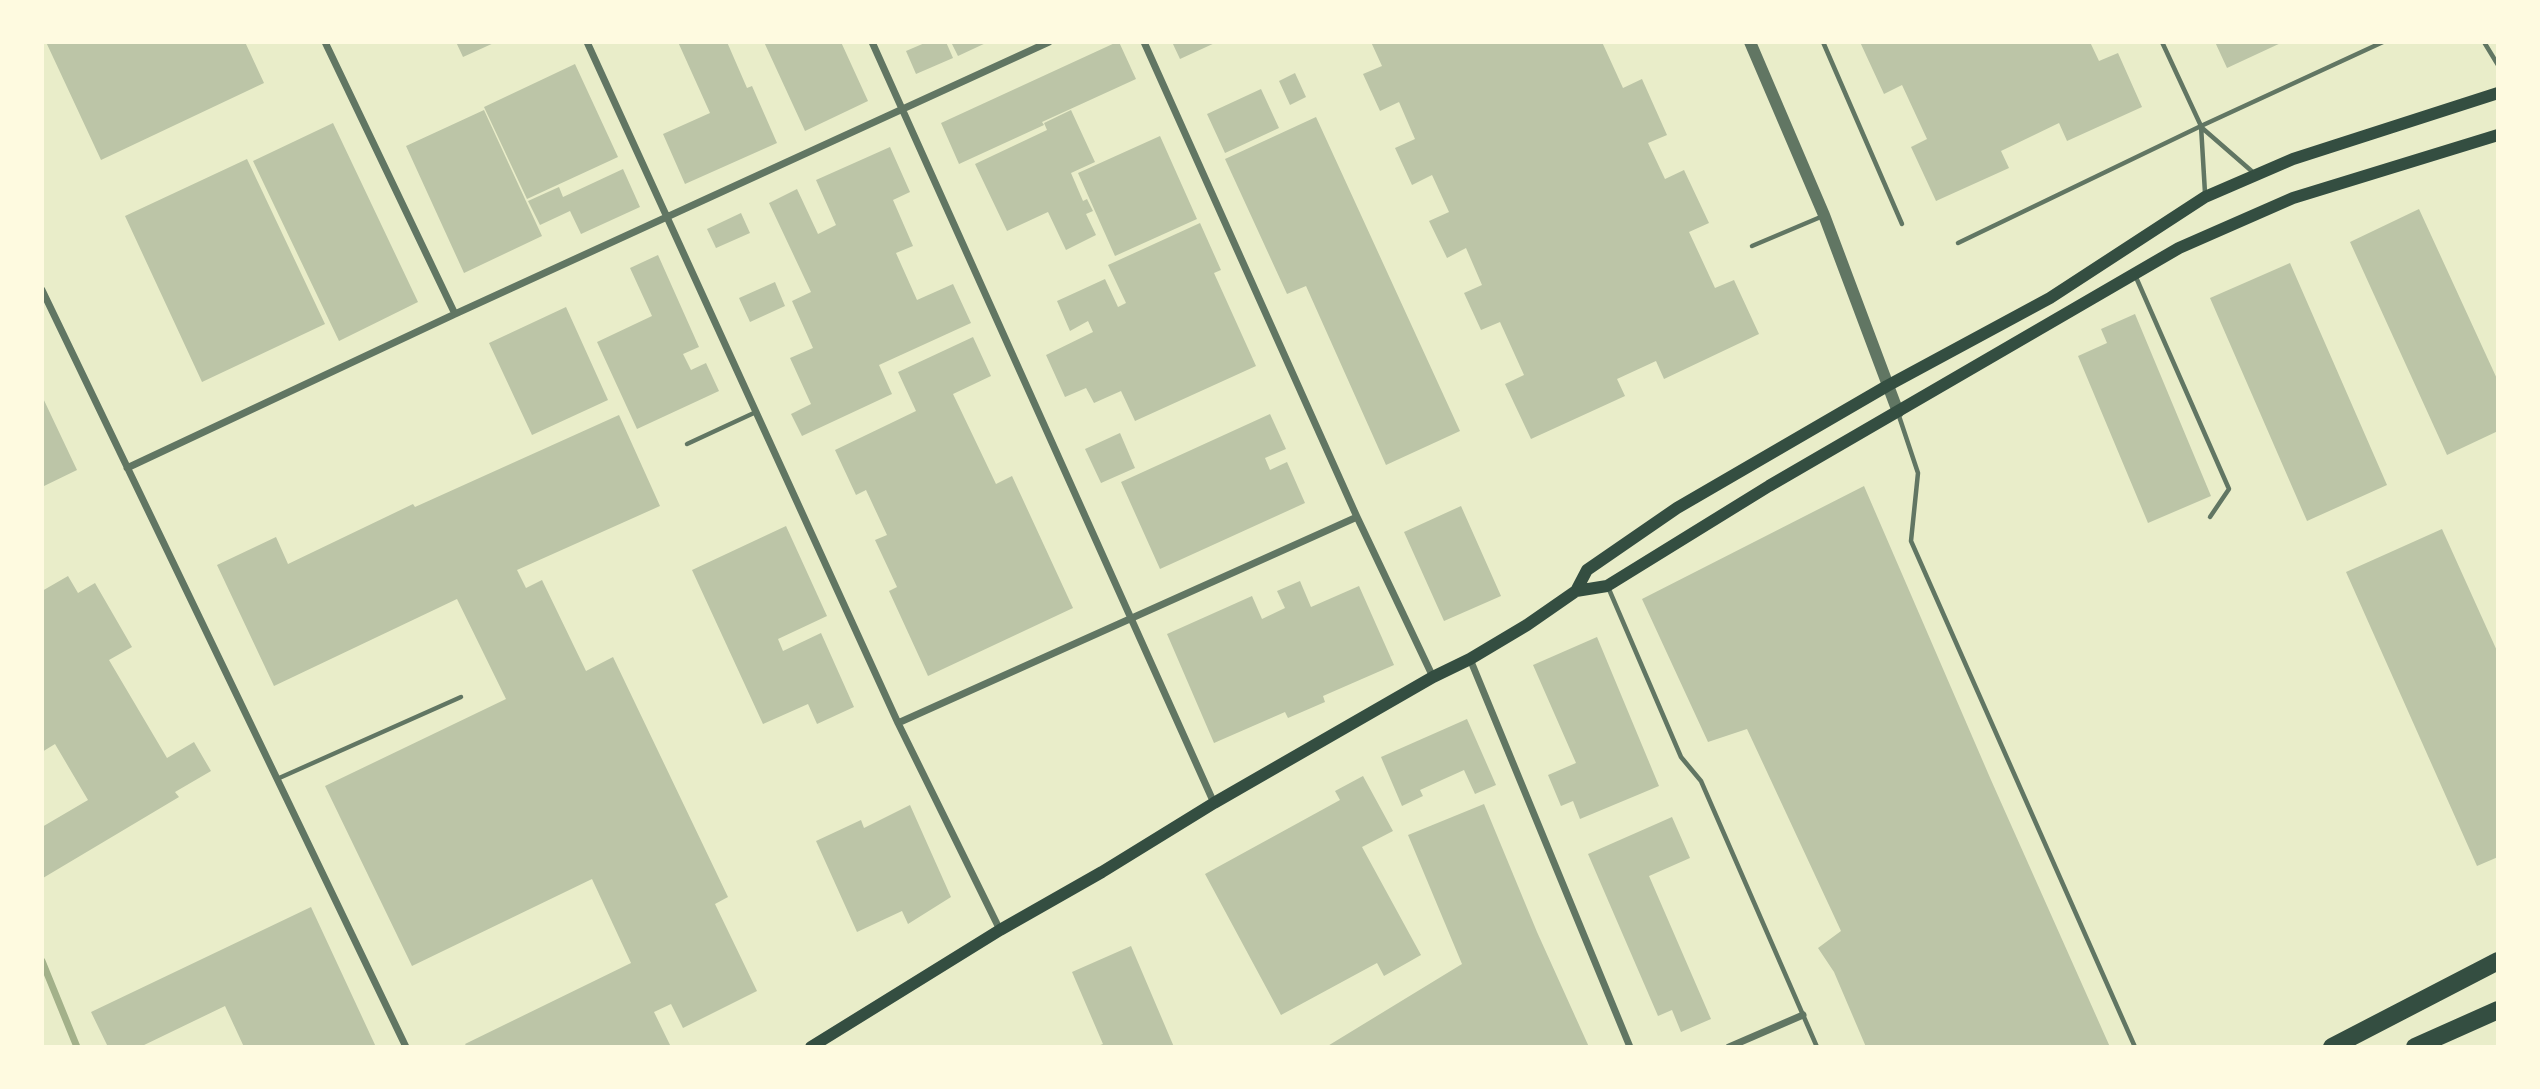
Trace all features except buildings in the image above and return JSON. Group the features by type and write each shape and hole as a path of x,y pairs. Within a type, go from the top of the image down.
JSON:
{"highway":[{"path":"2332,1047 2498,961"},
{"path":"2415,1047 2498,1010"}],"main road":[{"path":"1576,591 1587,570 1677,508 1886,386 2050,298 2205,197 2293,159 2498,93"},
{"path":"811,1047 1000,930 1102,872 1214,803 1433,677 1470,659 1527,625 1576,591 1607,586 1769,486 2179,248 2293,198 2498,135"}],"street":[{"path":"325,42 455,314"},
{"path":"587,42 898,723 1000,930"},
{"path":"872,42 1214,803"},
{"path":"127,468 455,314 1049,42"},
{"path":"1144,42 1357,517 1433,677"},
{"path":"1750,42 1824,215 1898,412"},
{"path":"42,290 407,1047"},
{"path":"898,723 1357,517"},
{"path":"1470,659 1630,1047"},
{"path":"1729,1047 1803,1015"}],"lane":[{"path":"1823,42 1902,224"},
{"path":"2162,42 2201,126 2205,197"},
{"path":"1958,243 2383,42"},
{"path":"2484,42 2498,65"},
{"path":"2201,126 2257,175"},
{"path":"1752,246 1824,215"},
{"path":"2136,275 2229,489 2210,517"},
{"path":"687,444 756,412"},
{"path":"1898,412 1918,473 1911,541 2136,1047"},
{"path":"1607,586 1681,757 1701,781 1817,1047"},
{"path":"277,779 461,697"}],"waterway":[{"path":"42,961 77,1047"}]}
